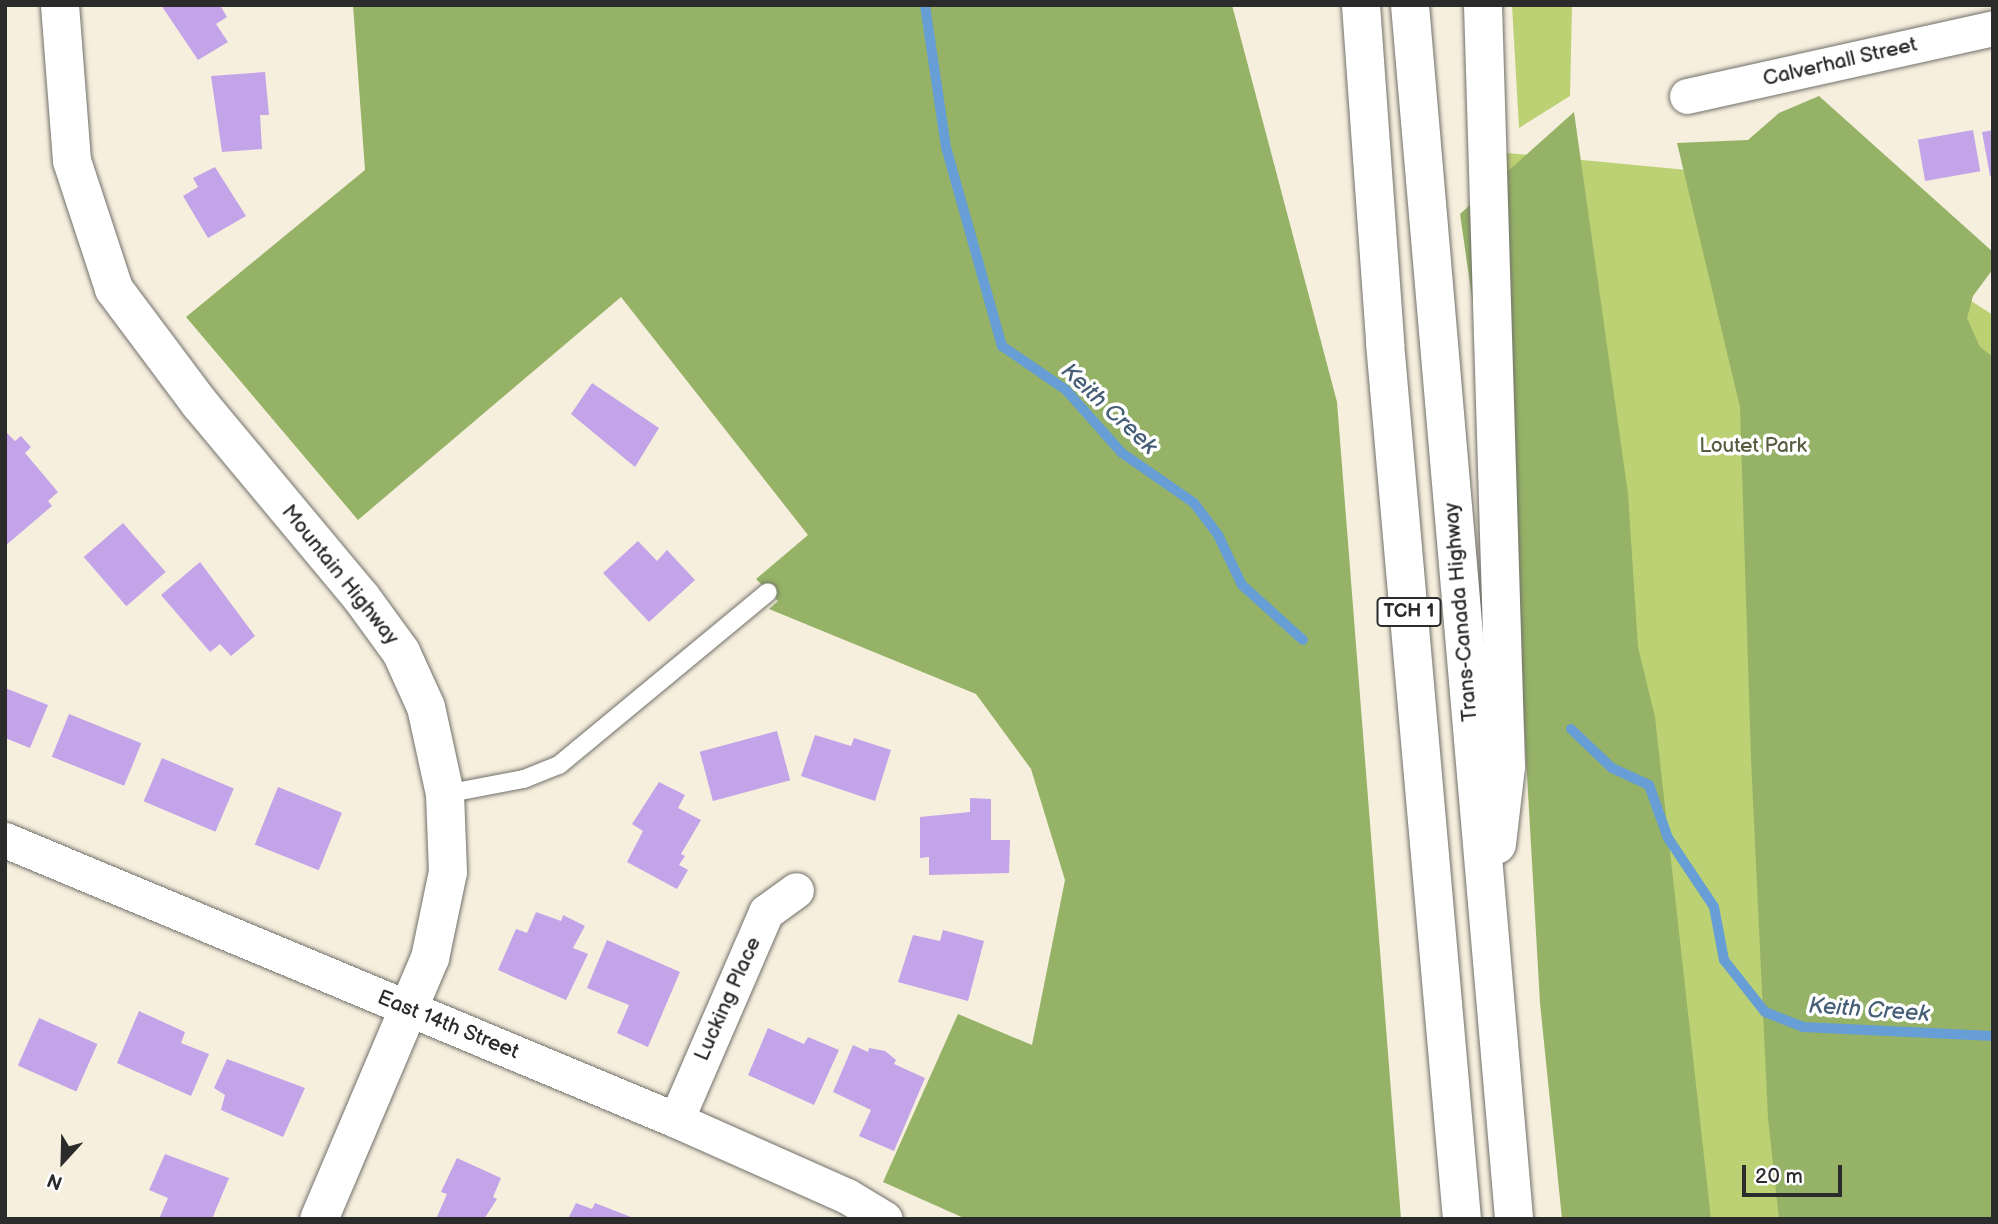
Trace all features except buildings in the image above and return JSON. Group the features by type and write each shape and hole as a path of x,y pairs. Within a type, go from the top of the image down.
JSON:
{"main road":[{"name":"Mountain Highway","path":"60,5 72,162 114,289 191,394 361,597 401,652 426,707 445,794 448,872 443,913 411,1008 319,1219"},
{"name":"TCH 1","path":"1361,5 1385,343 1462,1219"},
{"name":"Trans-Canada Highway","path":"1410,5 1514,1219"},
{"path":"1483,5 1506,767 1487,926"}],"street":[{"name":"Calverhall Street","path":"1687,96 1993,28"},
{"name":"East 14th Street","path":"5,840 676,1120 848,1196 886,1219"},
{"name":"Lucking Place","path":"676,1120 766,912 796,890"}],"lane":[{"path":"445,794 524,779 559,765 768,592"}],"green space":[{"path":"353,5 1232,5 1337,402 1401,1219 966,1219 883,1182 958,1014 1032,1045 1065,880 1031,769 976,694 769,609 778,601 756,579 808,535 621,297 358,520 186,317 365,170"},
{"path":"1512,5 1572,5 1570,96 1519,128"},
{"path":"1819,96 1993,252 1993,269 1973,296 1967,318 1980,347 1993,357 1993,1219 1779,1219 1768,1118 1751,759 1740,407 1677,143 1748,140 1779,113"},
{"path":"1574,112 1628,494 1638,647 1655,717 1711,1219 1562,1219 1540,1003 1518,617 1460,214"},
{"name":"Loutet Park","path":"1486,151 1782,179 1993,315 1993,1219 1579,1219"}],"waterway":[{"name":"Keith Creek","path":"925,5 946,147 1002,346 1066,390 1122,453 1194,503 1218,535 1242,585 1303,640"},
{"name":"Keith Creek","path":"1571,729 1612,768 1649,785 1668,838 1714,907 1724,960 1765,1012 1803,1027 1993,1036"}]}
